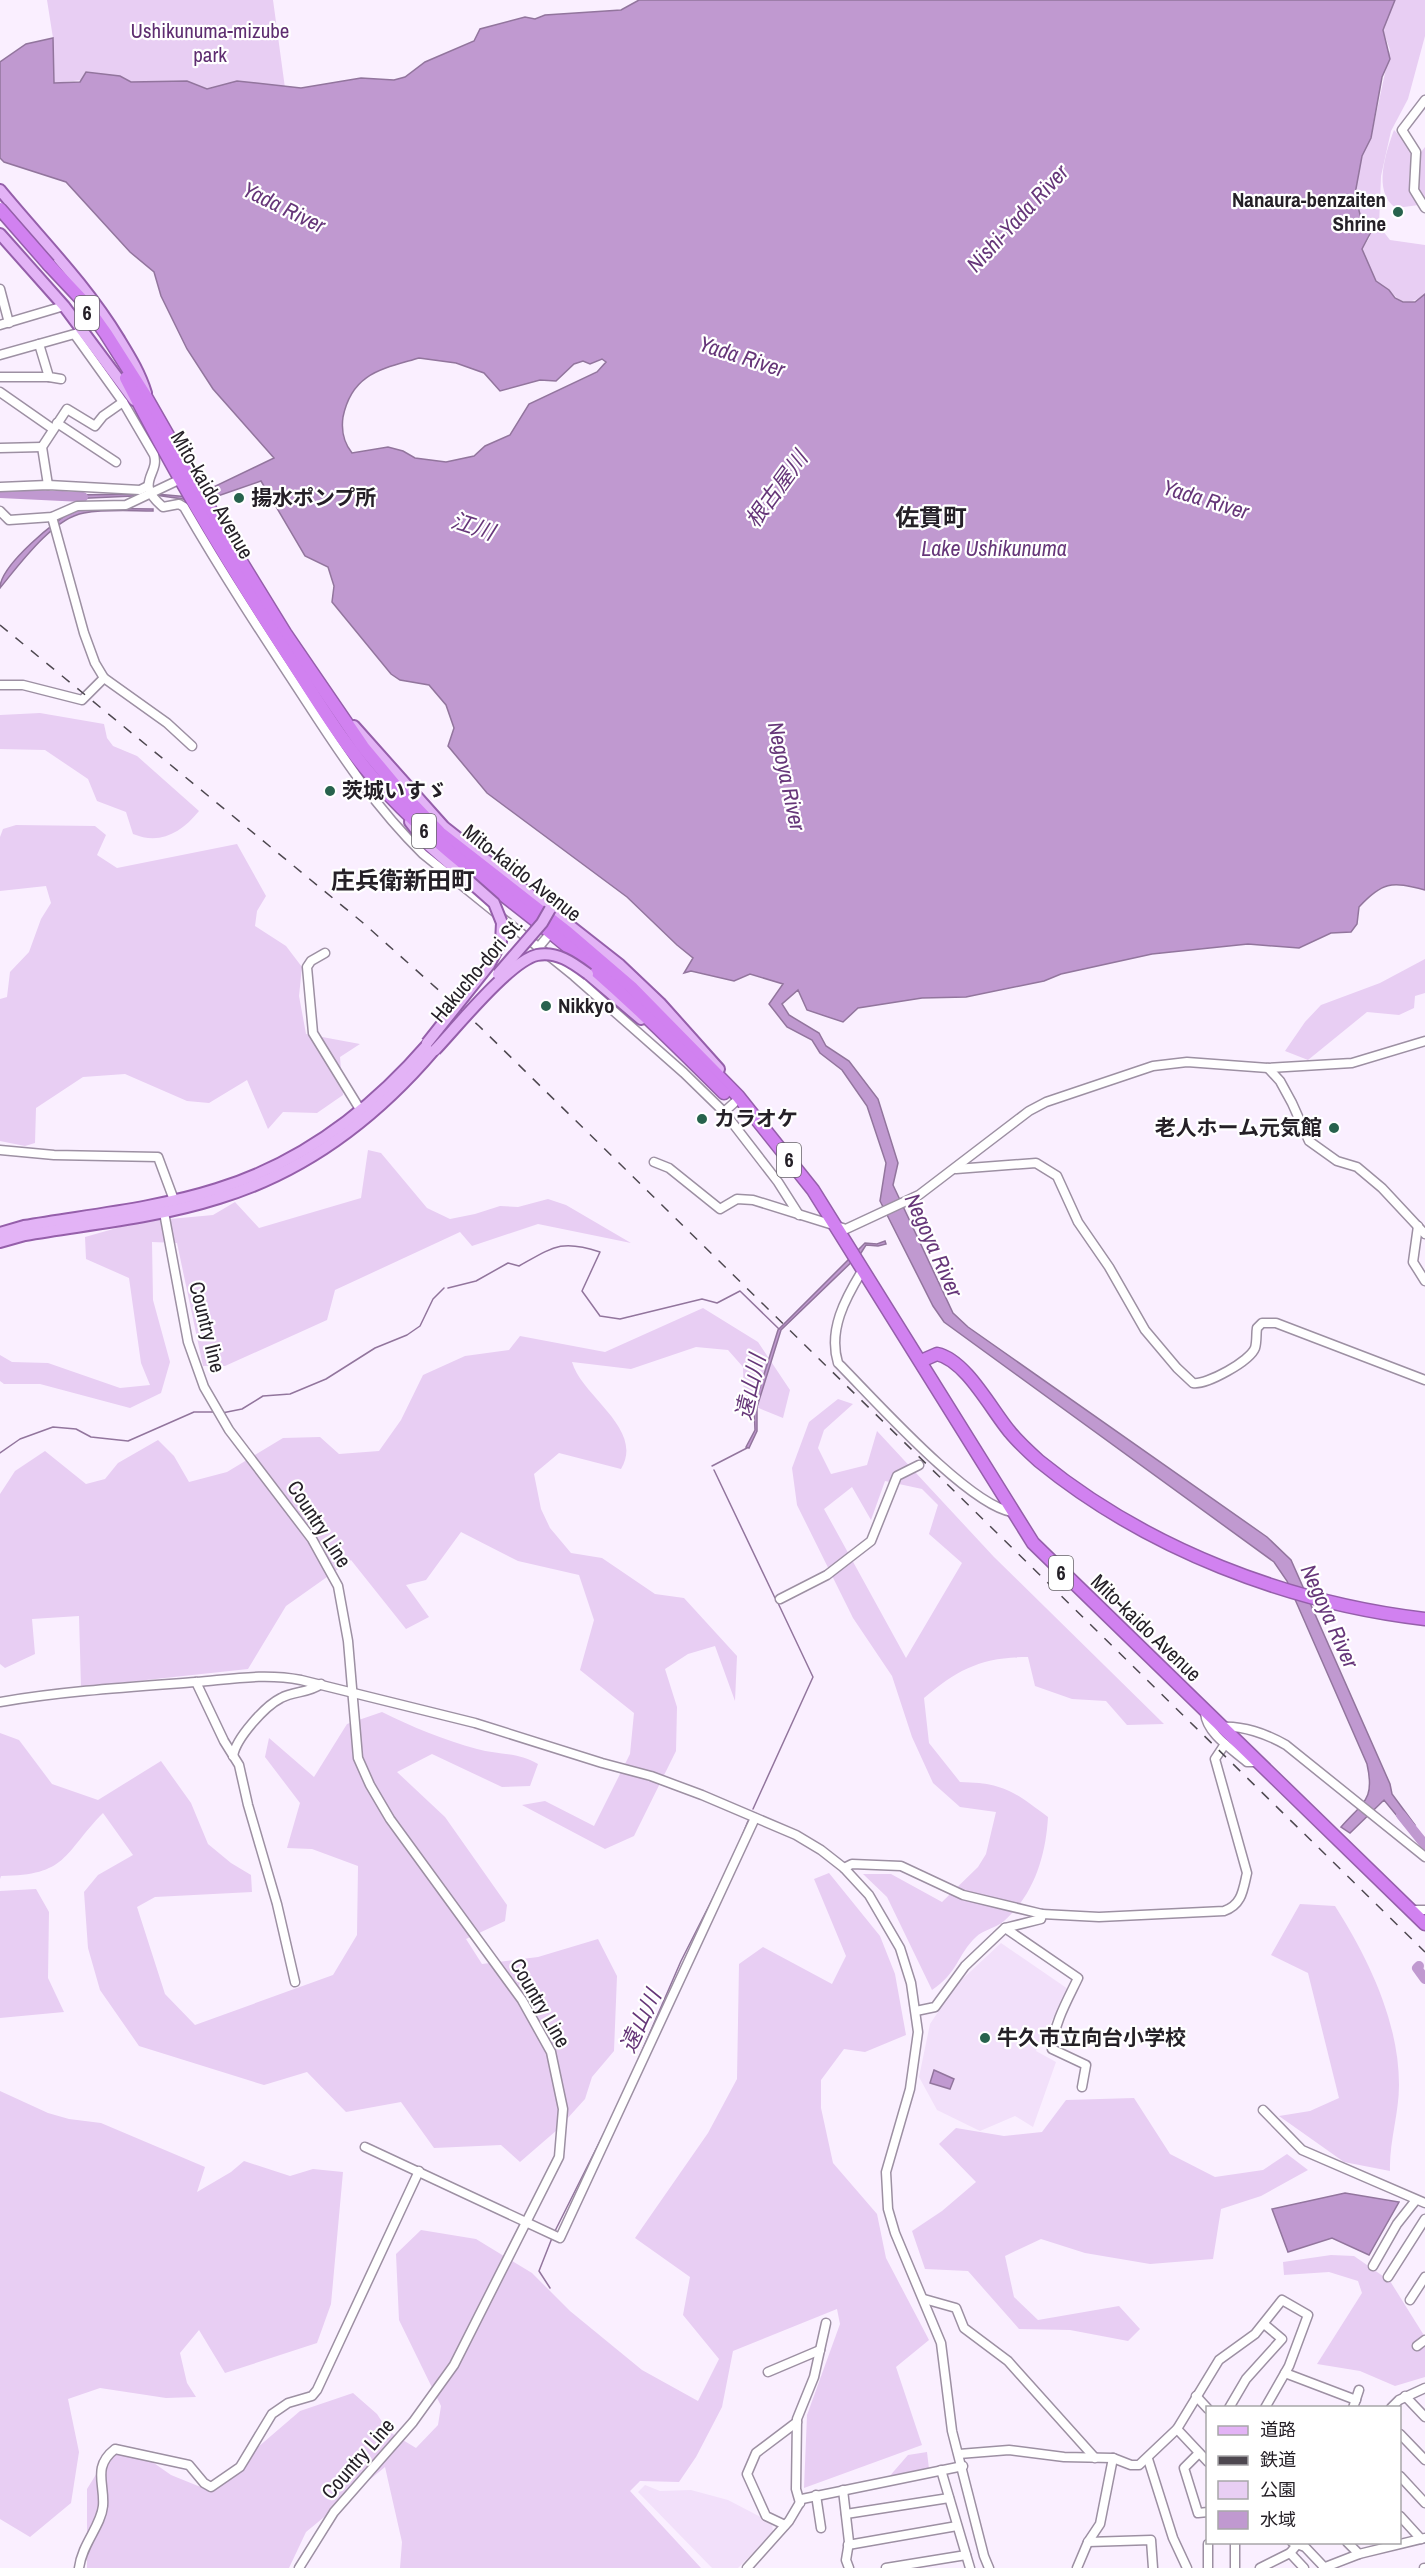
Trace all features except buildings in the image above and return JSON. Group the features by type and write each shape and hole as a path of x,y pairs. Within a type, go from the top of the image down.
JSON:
{"highway":[{"name":"6","path":"0,209 83,308 147,397"},
{"name":"6","path":"121,363 142,409"},
{"name":"Mito-kaido Avenue","path":"147,397 259,621 351,749 385,792 441,847 630,987 736,1100 813,1190 862,1271 921,1361 1012,1512 1044,1555 1425,1924"},
{"name":"Mito-kaido Avenue","path":"142,409 319,684 363,747 419,813 554,929 736,1100"},
{"path":"921,1361 937,1354 952,1361 980,1391 1022,1446 1072,1485 1154,1534 1234,1571 1326,1600 1425,1619"}],"main road":[{"path":"0,190 75,274 100,308 141,376 147,397"},
{"path":"0,234 64,306 79,332 142,409"},
{"path":"319,684 427,810 478,854 612,958 660,1003 729,1080 736,1100"},
{"path":"385,792 428,844 494,903 502,923 501,942 489,965 431,1047"},
{"name":"Hakucho-dori St.","path":"0,1242 238,1192 309,1159 376,1110 542,923 550,909"},
{"path":"431,1047 522,962 537,955 554,955 588,974 679,1048"},
{"name":"Hakucho-dori St.","path":"0,1233 24,1226 163,1207 174,1200 227,1186 280,1164 332,1134 418,1062"}],"street":[{"path":"1425,100 1402,130 1416,152 1414,190 1425,208"},
{"path":"0,219 14,208"},
{"path":"0,289 4,324 64,306"},
{"path":"0,355 79,332 154,455 155,465 147,486 163,507 179,504 184,507 259,621 330,741 401,832 423,854 658,1049 724,1112 773,1175 799,1215"},
{"path":"39,344 49,377"},
{"path":"0,376 61,379"},
{"path":"0,392 116,462"},
{"path":"48,485 42,447 67,409 95,426 103,416 123,402"},
{"path":"0,448 42,447"},
{"path":"0,511 9,520 52,517 76,506 126,505 186,477"},
{"path":"0,487 48,485 140,490 147,486"},
{"path":"52,517 84,633 95,663 103,672 104,678 167,723 192,746"},
{"path":"0,685 23,685 82,700 104,678"},
{"path":"538,948 554,929"},
{"path":"325,953 311,961 307,967 313,1033 361,1111"},
{"path":"654,1162 669,1168 720,1209 737,1199 744,1199 846,1229 906,1203 956,1169 985,1143 1029,1111 1046,1102 1153,1066 1187,1062 1268,1068 1352,1063 1425,1041"},
{"path":"1268,1068 1292,1103 1309,1141 1337,1161 1357,1167 1382,1188 1425,1234"},
{"path":"724,1112 736,1100"},
{"path":"0,1150 54,1155 158,1157 174,1200"},
{"path":"956,1169 1036,1163 1057,1176 1078,1222 1109,1267 1145,1330 1176,1368 1193,1383 1209,1380 1246,1359 1256,1347 1257,1328 1267,1322 1276,1323 1425,1380"},
{"name":"Country line","path":"163,1207 184,1322 195,1366 211,1401 229,1430 266,1478"},
{"path":"1418,1226 1413,1262 1425,1281"},
{"path":"862,1271 837,1321 834,1345 838,1363 964,1487 990,1504 1012,1512"},
{"path":"780,1599 821,1579 871,1541 897,1476 919,1465"},
{"name":"Country Line","path":"266,1478 312,1539 338,1586 348,1641 358,1758 370,1785 390,1819 522,2000 551,2052 563,2109 559,2157 454,2366 413,2422 334,2512 299,2568"},
{"path":"0,1702 131,1686 265,1676 321,1684 475,1723 602,1764 651,1776 796,1835 844,1868 869,1895 890,1929 906,1965 916,2011 918,2032 914,2068 888,2164 886,2187 888,2209 941,2343 952,2431 989,2568"},
{"path":"196,1682 239,1766 277,1904 294,1982"},
{"path":"233,1756 240,1738 279,1698 314,1690 321,1684"},
{"path":"1205,1713 1206,1722 1226,1744 1246,1762 1256,1762"},
{"path":"1221,1727 1233,1727 1277,1740 1300,1755 1425,1857"},
{"path":"844,1868 852,1864 902,1866 963,1895 1042,1914 1099,1917 1224,1911 1232,1908 1239,1899 1245,1889 1247,1874 1215,1759 1226,1744"},
{"path":"365,2147 560,2238 755,1818"},
{"path":"1410,1910 1425,1910"},
{"path":"916,2011 935,2007 965,1966 1005,1928 1041,1919 1042,1914"},
{"path":"1005,1928 1078,1978 1053,2036 1052,2049 1086,2065 1082,2087"},
{"path":"1263,2110 1302,2150 1425,2203"},
{"path":"79,2568 81,2552 103,2507 99,2479 108,2455 115,2449 189,2465 204,2483 211,2487 240,2467 272,2414 288,2403 312,2396 317,2391 418,2171"},
{"path":"1373,2266 1397,2224 1416,2200"},
{"path":"1388,2277 1425,2220"},
{"path":"1410,2300 1425,2277"},
{"path":"924,2299 956,2308 964,2328 1008,2361 1095,2458"},
{"path":"959,2454 1009,2450 1113,2458 1131,2465 1139,2465 1148,2459 1177,2429 1219,2360 1254,2334 1282,2300 1308,2315 1285,2373 1266,2406"},
{"path":"800,2503 796,2489 796,2422 814,2377 826,2323"},
{"path":"1230,2406 1246,2379 1282,2339 1263,2324"},
{"path":"1416,2346 1425,2340"},
{"path":"768,2373 820,2350"},
{"path":"1285,2373 1355,2404 1359,2390"},
{"path":"1393,2406 1405,2396 1425,2388"},
{"path":"1196,2396 1206,2407"},
{"path":"1405,2396 1425,2417"},
{"path":"785,2525 766,2516 747,2474 756,2453 796,2422"},
{"path":"1177,2429 1206,2460"},
{"path":"1401,2435 1425,2460"},
{"path":"1198,2453 1184,2468 1198,2512 1206,2512"},
{"path":"1077,2568 1088,2542 1100,2524 1113,2458"},
{"path":"1148,2459 1173,2538 1187,2568"},
{"path":"747,2568 785,2525 802,2499 963,2466"},
{"path":"941,2470 970,2568"},
{"path":"1401,2477 1425,2503"},
{"path":"843,2490 849,2546 846,2560 849,2568"},
{"path":"816,2495 821,2528"},
{"path":"846,2514 949,2498"},
{"path":"1401,2517 1423,2538"},
{"path":"849,2546 957,2526"},
{"path":"1401,2542 1423,2538"},
{"path":"1088,2542 1151,2540 1153,2568"},
{"path":"1208,2544 1208,2568"},
{"path":"1235,2544 1235,2568"},
{"path":"1349,2544 1359,2554"},
{"path":"1260,2568 1295,2545 1305,2547 1324,2568 1388,2544"},
{"path":"1295,2545 1304,2568"},
{"path":"886,2568 966,2555"}],"shaded area":[{"name":"牛久市立向台小学校","path":"1001,1943 1068,1989 1036,2051 1056,2062 1033,2127 1015,2116 980,2131 937,2110 919,2077 930,2024 956,1985"},
{"path":"645,2485 660,2491 691,2490 728,2500 772,2523 773,2533 738,2568 712,2568 638,2492"}],"green space":[{"name":"Ushikunuma-mizube park","path":"47,0 273,0 285,88 237,81 207,89 187,81 131,82 120,76 54,83 53,38"},
{"path":"1395,0 1425,0 1425,36 1408,99 1391,131 1381,176 1379,226 1390,240 1425,245 1425,294 1406,302 1377,281 1371,272 1362,249 1370,237 1363,227 1355,194 1362,156 1371,138 1390,50 1383,30"},
{"path":"1394,130 1411,148 1409,184 1419,205 1396,208 1384,192 1383,171"},
{"path":"1425,147 1425,204 1417,183 1416,168 1420,154"},
{"path":"40,713 104,724 107,738 113,746 137,756 199,811 185,825 169,835 152,838 133,834 126,812 97,801 88,779 45,750 0,749 0,715"},
{"path":"16,825 95,826 106,835 97,855 117,868 237,844 266,896 257,911 255,926 286,946 302,967 299,996 306,1034 360,1044 340,1057 343,1095 317,1113 283,1112 268,1129 247,1080 209,1103 187,1101 125,1074 83,1077 36,1108 35,1143 25,1146 0,1141 0,999 7,997 10,972 29,952 41,919 51,903 46,886 0,891 0,837 3,829"},
{"path":"1425,959 1425,993 1415,996 1414,1008 1399,1015 1367,1012 1308,1060 1285,1051 1305,1022 1321,1005 1380,983"},
{"path":"368,1150 381,1153 427,1208 450,1219 500,1206 518,1207 548,1199 566,1205 631,1243 538,1224 472,1246 460,1232 335,1290 327,1320 225,1366 203,1366 177,1243 152,1242 153,1300 170,1362 161,1393 130,1408 40,1384 4,1384 0,1381 0,1355 12,1362 48,1363 120,1388 150,1385 141,1363 129,1278 86,1259 85,1237 138,1222 213,1215 235,1202 259,1228 361,1198"},
{"path":"703,1308 758,1342 790,1390 783,1418 744,1402 743,1367 728,1350 696,1347 631,1369 572,1362 587,1388 619,1427 625,1440 626,1454 621,1469 559,1453 534,1474 541,1509 550,1528 571,1553 602,1558 655,1594 684,1598 737,1656 735,1701 715,1646 688,1654 665,1669 677,1707 676,1751 634,1836 605,1849 522,1805 545,1801 594,1826 630,1754 634,1713 580,1670 594,1620 579,1575 518,1561 461,1532 426,1580 406,1585 429,1617 406,1629 351,1560 286,1606 248,1669 81,1687 79,1616 32,1619 35,1654 5,1668 0,1664 0,1494 15,1471 45,1451 86,1484 105,1479 118,1463 158,1440 174,1456 189,1482 227,1472 283,1438 320,1437 339,1454 379,1451 401,1420 423,1375 465,1356 509,1350 520,1336 605,1352"},
{"path":"838,1399 853,1404 824,1430 818,1448 831,1474 867,1465 877,1431 994,1557 1164,1724 1127,1725 1106,1701 1072,1699 1035,1686 1028,1657 984,1662 948,1679 924,1698 929,1743 960,1782 987,1784 1007,1790 1048,1817 1041,1860 1031,1887 1023,1899 1004,1921 976,1937 952,1971 941,1984 932,1990 887,1897 863,1874 891,1874 942,1902 978,1867 986,1854 996,1812 960,1807 933,1783 912,1737 892,1676 853,1618 797,1505 792,1468 809,1422","holes":["885,1481 922,1489 938,1505 929,1534 962,1563 906,1658 824,1509 852,1487 871,1520"]},
{"path":"382,1712 452,1742 485,1751 523,1757 538,1764 530,1786 502,1787 432,1754 397,1772 445,1817 507,1905 505,1921 466,1939 482,1964 538,1957 598,1939 617,1976 614,2051 592,2077 585,2099 557,2130 520,2162 501,2145 434,2148 401,2102 346,2112 307,2072 264,2085 139,2046 100,1990 88,1948 84,1892 98,1875 133,1855 103,1813 62,1860 52,1867 23,1875 1,1876 0,1879 0,1733 19,1740 52,1784 98,1800 161,1761 191,1803 208,1844 231,1863 251,1875 252,1892 155,1897 137,1907 165,1994 195,2025 333,1975 357,1935 358,1866 312,1849 287,1848 300,1803 265,1757 269,1738 314,1777 347,1724"},
{"path":"829,1873 880,1936 895,1974 906,2035 865,2052 844,2049 821,2080 821,2108 833,2163 877,2214 886,2258 929,2340 896,2367 922,2445 804,2488 807,2415 840,2324 837,2309 733,2351 722,2407 696,2457 679,2482 640,2481 630,2491 701,2568 400,2568 402,2542 385,2467 306,2532 289,2568 87,2568 87,2489 110,2452 141,2454 171,2475 208,2490 300,2411 353,2393 377,2414 388,2431 416,2448 438,2425 441,2406 399,2320 396,2254 421,2230 476,2239 532,2273 570,2311 642,2370 698,2401 719,2359 683,2315 690,2277 635,2238 708,2133 737,2079 739,1964 763,1947 832,1984 846,1956 814,1879"},
{"path":"36,1889 49,1912 48,1978 64,2012 0,2018 0,1891"},
{"path":"1300,1904 1335,1906 1370,1969 1387,2014 1394,2037 1399,2085 1390,2171 1344,2162 1279,2116 1310,2111 1339,2098 1308,1973 1271,1955"},
{"path":"0,2091 48,2113 69,2119 101,2123 205,2167 197,2192 231,2172 244,2161 290,2176 313,2169 343,2172 331,2304 317,2343 225,2373 199,2330 180,2353 187,2383 196,2397 166,2398 100,2388 68,2399 79,2452 71,2503 30,2537 0,2519"},
{"path":"1134,2098 1170,2154 1215,2177 1263,2170 1287,2154 1308,2170 1261,2196 1221,2209 1213,2259 1150,2264 1085,2253 1041,2239 1005,2256 1014,2297 1038,2320 1119,2306 1140,2329 1128,2341 1070,2330 1019,2329 968,2271 925,2269 912,2231 942,2211 976,2182 939,2144 956,2128 1004,2136 1042,2132 1066,2100"},
{"path":"1331,2255 1354,2256 1390,2281 1425,2337 1425,2377 1395,2386 1360,2371 1317,2364 1362,2293 1358,2281 1329,2272 1284,2275 1283,2262"},
{"path":"927,2452 929,2469 888,2478 908,2455"}],"water":[{"name":"Lake Ushikunuma","path":"639,0 1395,0 1383,30 1390,59 1382,77 1371,138 1362,156 1355,194 1363,227 1372,230 1362,249 1376,281 1403,302 1415,302 1425,294 1425,890 1404,885 1381,888 1359,907 1357,924 1351,932 1331,933 1299,948 1248,944 1152,954 1061,974 1044,981 966,997 922,998 858,1008 843,1022 807,1010 798,990 782,1004 789,1015 819,1033 826,1046 849,1061 878,1099 898,1163 893,1185 953,1313 968,1327 1267,1537 1291,1560 1390,1784 1392,1794 1415,1825 1406,1827 1384,1800 1350,1833 1341,1827 1366,1799 1370,1785 1367,1764 1287,1581 1274,1562 944,1322 933,1306 880,1201 886,1163 867,1106 842,1070 820,1053 812,1040 787,1027 769,1004 783,984 750,974 734,981 691,971 684,973 693,958 627,897 487,793 448,746 454,728 446,705 429,685 400,680 391,674 332,602 334,586 328,567 305,556 261,481 209,499 205,491 274,458 213,389 187,349 161,296 154,272 130,252 66,182 4,162 0,158 0,62 26,44 53,38 54,83 80,82 86,72 120,76 131,82 187,81 207,89 237,81 301,88 361,78 394,80 405,77 425,62 474,41 480,29 525,17 535,19 545,15 621,10","holes":["419,358 456,363 484,373 500,391 540,380 556,381 574,364 583,361 590,364 602,359 606,362 597,372 529,404 510,435 485,446 474,456 446,462 415,458 403,451 388,447 352,453 343,436 343,417 347,402 361,382 381,370"]},
{"path":"156,494 189,497 190,500 155,495 69,499 69,495"},
{"path":"77,508 153,509 153,511 101,511 72,517 49,533 0,588 2,578 19,555 44,532"},
{"path":"885,1241 886,1244 878,1246 866,1245 861,1253 781,1330 757,1407 757,1431 749,1448 746,1447 755,1430 754,1406 778,1330 865,1243 877,1244"},
{"path":"934,2070 954,2079 950,2089 930,2083"},
{"path":"1345,2193 1399,2202 1369,2255 1332,2238 1288,2252 1272,2209"}],"waterway":[{"name":"江川","path":"0,493 83,497"},
{"path":"448,1288 476,1281 508,1263 519,1266 549,1250 576,1246 600,1252 582,1291 600,1316 620,1319 702,1299 717,1303 740,1291 779,1329"},
{"path":"222,1413 242,1409 263,1396 290,1394 326,1379 375,1348 407,1335 420,1326 433,1299 444,1288"},
{"path":"0,1453 20,1439 53,1427 76,1429 91,1437 128,1441 194,1412 214,1412"},
{"name":"遠山川","path":"712,1466 747,1448"},
{"name":"遠山川","path":"714,1470 775,1598"},
{"name":"遠山川","path":"753,1809 813,1677 778,1603"},
{"name":"Negoya River","path":"1401,1815 1425,1845"},
{"name":"遠山川","path":"740,1841 748,1821"},
{"name":"遠山川","path":"635,2067 681,1961 723,1878"},
{"name":"Negoya River","path":"1419,1966 1417,1968 1425,1979"},
{"name":"遠山川","path":"555,2231 605,2131"},
{"name":"遠山川","path":"550,2288 539,2271 552,2238"}],"railway":[{"path":"0,625 362,922 479,1026 1425,1952"}],"place":[{"name":"Nanaura-benzaiten Shrine","path":"1398,212"},
{"name":"揚水ポンプ所","path":"239,498"},
{"name":"茨城いすゞ","path":"330,791"},
{"name":"Nikkyo","path":"546,1006"},
{"name":"カラオケ","path":"702,1119"},
{"name":"老人ホーム元気館","path":"1334,1128"},
{"name":"牛久市立向台小学校","path":"985,2038"}],"district":[{"name":"佐貫町","path":"931,518"},
{"name":"庄兵衛新田町","path":"403,881"}],"water label":[{"name":"Yada River","path":"284,207"},
{"name":"Nishi-Yada River","path":"1017,218"},
{"name":"Yada River","path":"742,356"},
{"name":"根古屋川","path":"776,489"},
{"name":"Yada River","path":"1206,499"}]}
